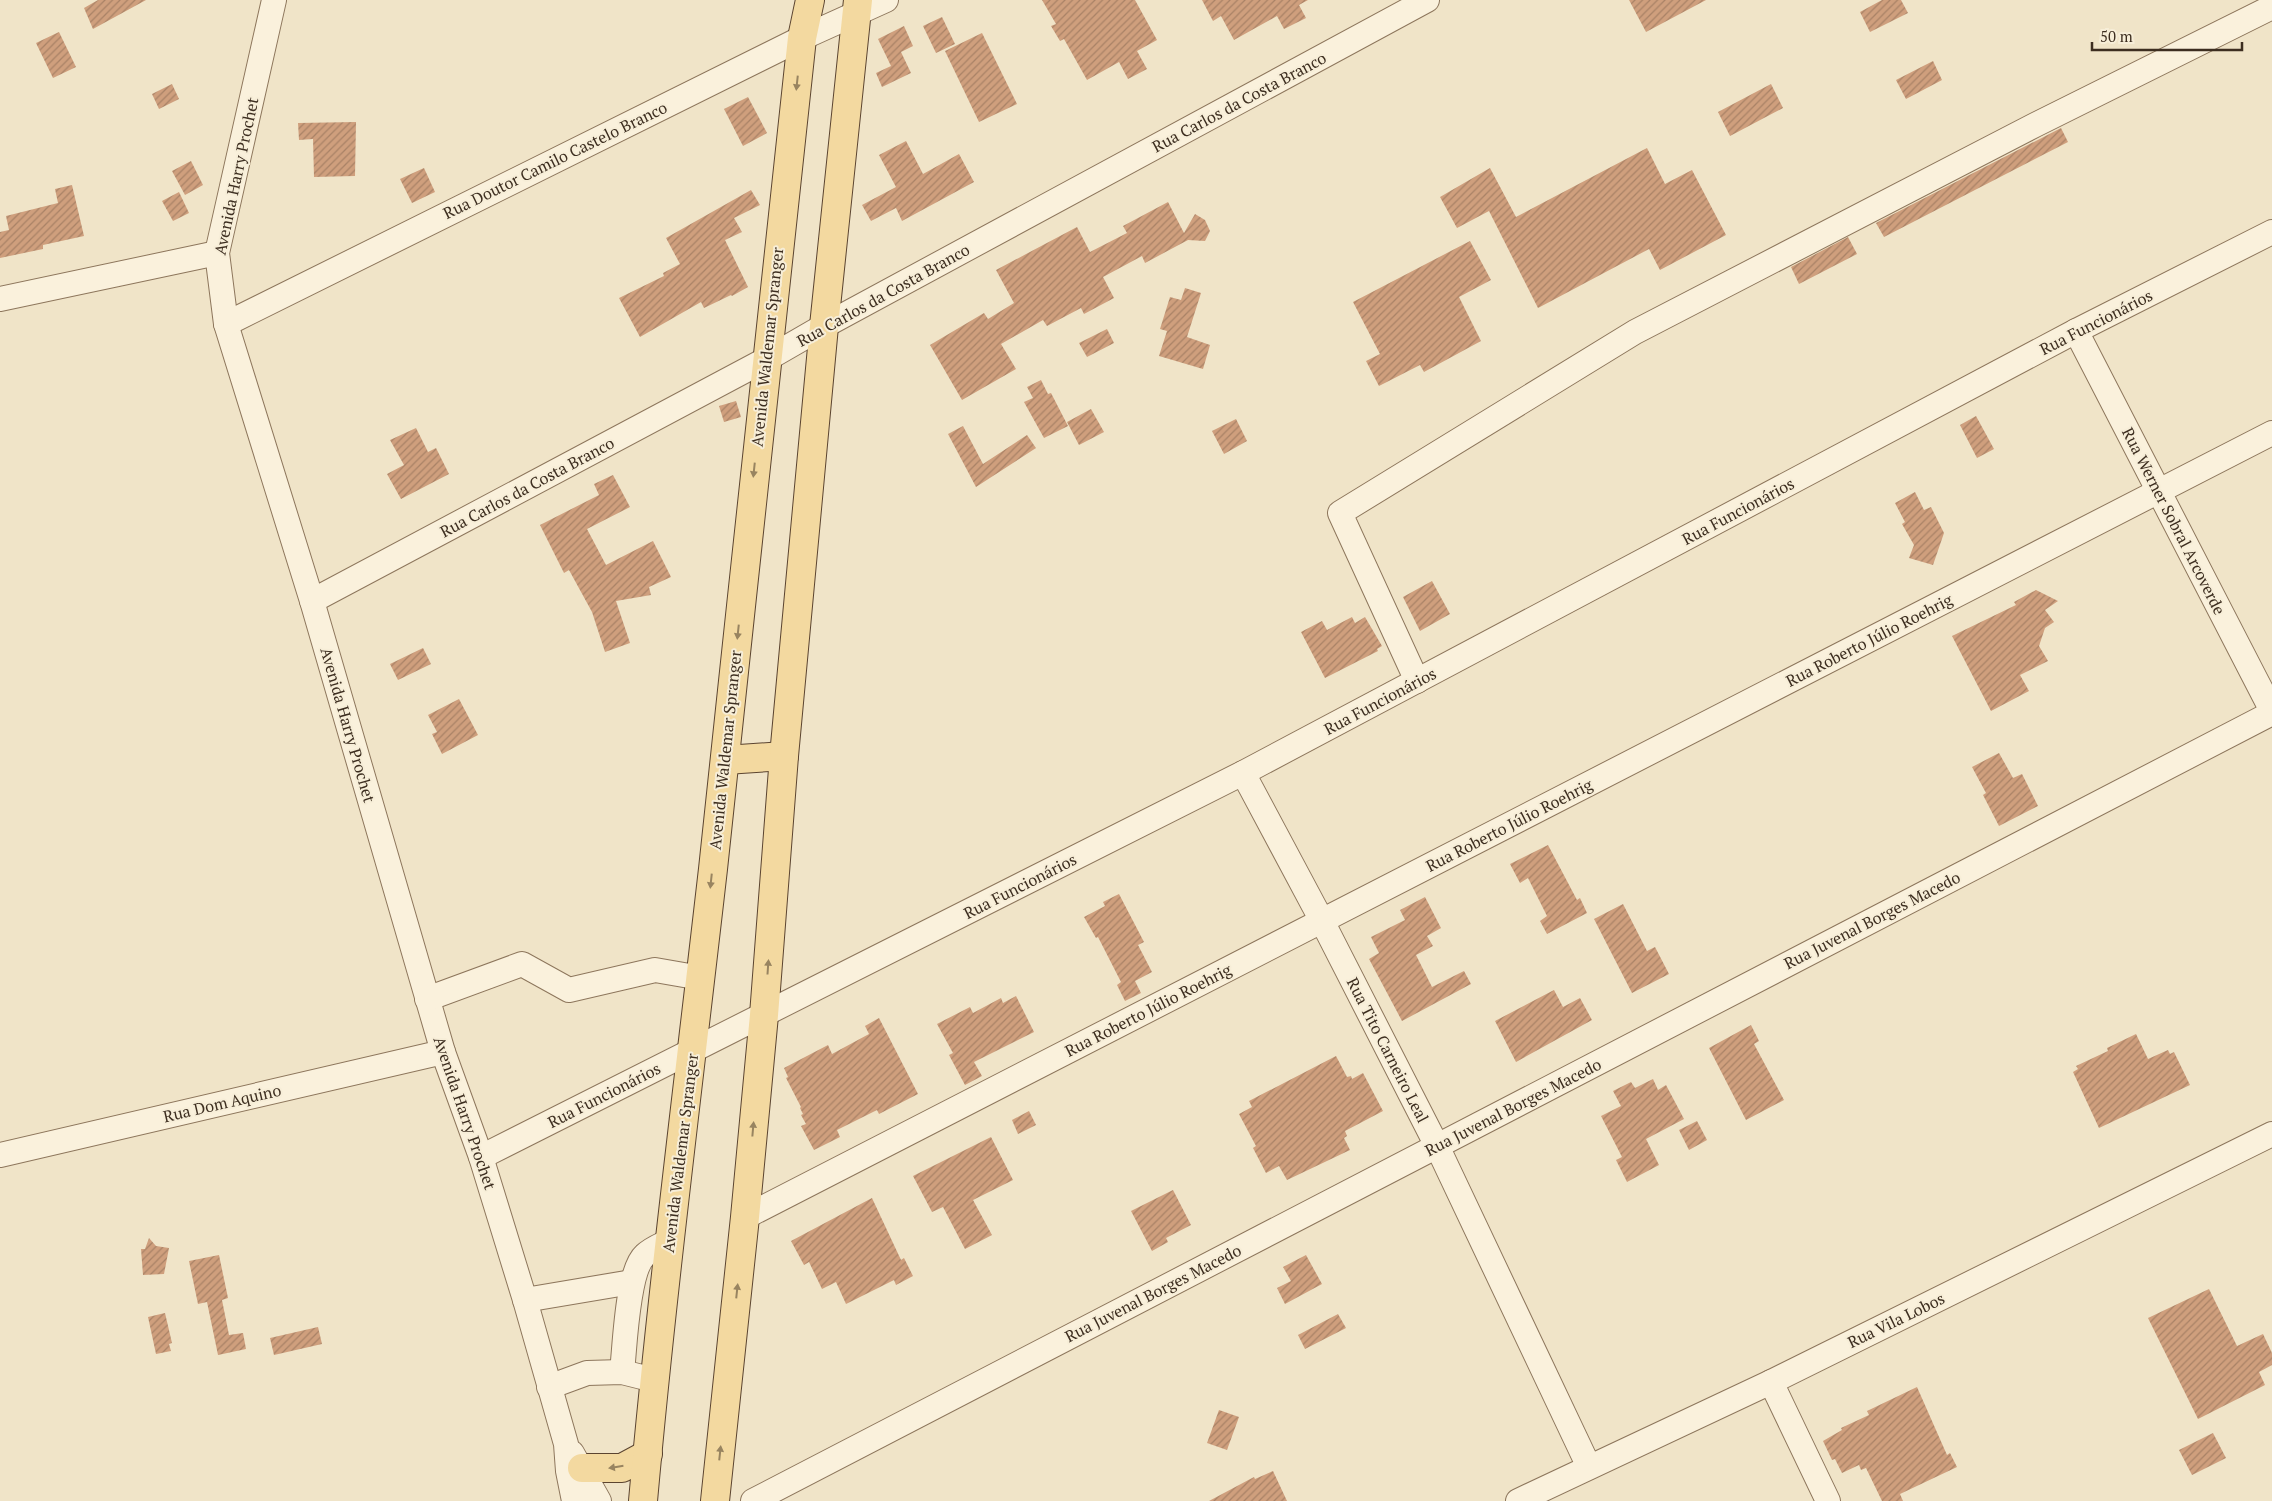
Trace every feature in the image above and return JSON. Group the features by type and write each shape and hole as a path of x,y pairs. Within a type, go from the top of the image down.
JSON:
{"main road":[{"name":"Avenida Waldemar Spranger","path":"644,1501 668,1241 693,1050 802,38 810,0"},
{"path":"715,1501 745,1217 764,1015 784,756 824,326 857,7"},
{"path":"725,760 784,756"},
{"path":"582,1468 622,1468 648,1454"}],"street":[{"name":"Avenida Harry Prochet","path":"274,0 216,253 226,324 312,601 443,1052 481,1156 525,1300 566,1444 568,1471 574,1501"},
{"name":"Rua Doutor Camilo Castelo Branco","path":"226,324 802,38 857,7 886,0"},
{"name":"Rua Carlos da Costa Branco","path":"312,601 766,360 824,326 1427,0"},
{"path":"1417,682 1340,513 1634,332 2035,125 2272,6"},
{"name":"Rua Funcionários","path":"481,1156 1243,773 2076,331 2272,232"},
{"path":"0,299 216,253"},
{"name":"Rua Werner Sobral Arcoverde","path":"2076,331 2272,712"},
{"name":"Rua Roberto Júlio Roehrig","path":"745,1217 2272,433"},
{"name":"Rua Juvenal Borges Macedo","path":"753,1501 2272,712"},
{"name":"Rua Tito Carneiro Leal","path":"1243,773 1322,920 1437,1146 1589,1467"},
{"path":"427,999 522,964 569,990 655,970 701,978"},
{"name":"Rua Dom Aquino","path":"0,1155 443,1052"},
{"name":"Rua Vila Lobos","path":"1518,1501 1771,1382 2272,1134"},
{"path":"622,1372 632,1282 637,1265 645,1254 668,1241"},
{"path":"525,1300 632,1282"},
{"path":"549,1387 588,1373 622,1372 654,1380"},
{"path":"1771,1382 1828,1501"},
{"name":"Avenida Harry Prochet","path":"566,1444 582,1468 599,1501"}],"building":[{"path":"98,0 146,0 93,29 84,8"},
{"path":"1042,0 1135,0 1157,40 1137,51 1147,69 1128,79 1119,62 1087,80 1064,39 1060,41 1051,26 1056,24"},
{"path":"1202,0 1308,0 1299,5 1306,18 1284,29 1277,16 1234,40 1221,16 1213,21"},
{"path":"1629,0 1706,0 1646,32"},
{"path":"1882,0 1901,0 1908,13 1870,32 1860,12"},
{"path":"942,17 955,44 936,53 923,26"},
{"path":"904,26 913,46 901,52 911,73 882,87 876,73 891,66 878,39"},
{"path":"59,32 76,67 53,78 36,43"},
{"path":"982,33 1017,104 979,122 945,51"},
{"path":"1933,61 1942,80 1906,99 1896,80"},
{"path":"172,84 179,99 159,109 152,94"},
{"path":"1771,84 1783,108 1730,136 1718,112"},
{"path":"748,97 767,133 743,146 724,109"},
{"path":"356,122 355,176 314,177 313,139 299,140 298,123"},
{"path":"2061,128 2068,142 1884,237 1876,223"},
{"path":"906,141 923,174 959,154 974,182 902,221 896,208 871,221 862,205 896,187 879,155"},
{"path":"1647,148 1665,184 1692,170 1726,235 1660,270 1649,249 1538,308 1489,211 1457,228 1440,197 1490,168 1516,217"},
{"path":"191,161 203,185 185,195 172,171"},
{"path":"424,168 435,192 412,203 400,179"},
{"path":"72,185 84,236 43,245 43,249 0,258 0,232 9,230 6,216 58,203 55,189"},
{"path":"751,190 760,205 734,218 742,232 725,240 748,287 704,308 701,302 640,337 619,298 664,276 663,273 680,264 666,238"},
{"path":"179,192 189,213 173,221 162,201"},
{"path":"1168,202 1184,233 1195,214 1205,220 1210,231 1205,241 1188,240 1145,263 1142,256 1103,277 1114,298 1084,314 1081,308 1047,326 1043,320 1001,344 1016,369 962,400 930,345 984,313 988,319 1014,303 996,270 1077,227 1090,252 1127,233 1123,226"},
{"path":"1848,237 1857,254 1799,284 1791,267"},
{"path":"1470,241 1491,280 1459,297 1481,341 1424,372 1420,365 1379,386 1366,361 1380,354 1353,302"},
{"path":"1185,288 1201,293 1187,337 1210,345 1203,369 1159,356 1167,331 1160,329 1170,297 1181,300"},
{"path":"1107,329 1114,343 1087,357 1079,343"},
{"path":"1041,380 1048,394 1051,393 1068,426 1044,438 1024,402 1033,398 1027,387"},
{"path":"736,401 741,417 724,422 719,406"},
{"path":"1091,409 1104,432 1079,445 1067,422"},
{"path":"1976,416 1994,449 1977,458 1960,425"},
{"path":"1236,419 1247,441 1224,454 1212,431"},
{"path":"963,426 983,464 1027,435 1036,448 976,487 948,434"},
{"path":"416,428 428,452 436,448 449,474 401,499 387,474 404,465 390,440"},
{"path":"613,475 630,507 587,529 606,565 653,541 671,577 649,587 651,595 616,601 630,643 605,652 592,612 569,570 564,573 540,525 599,495 594,484"},
{"path":"1915,492 1924,510 1931,507 1944,533 1933,565 1909,558 1914,545 1902,524 1905,522 1895,503"},
{"path":"1432,581 1450,614 1420,631 1403,597"},
{"path":"2036,590 2058,601 2045,610 2054,622 2045,628 2039,646 2048,661 2020,675 2029,691 1991,711 1952,636 2016,605 2014,602"},
{"path":"1352,617 1355,623 1365,617 1382,646 1377,649 1378,651 1325,678 1301,632 1322,621 1327,630"},
{"path":"423,648 431,664 398,680 390,664"},
{"path":"459,699 478,735 442,754 432,734 437,732 428,715"},
{"path":"1999,753 2013,778 2022,774 2038,806 1999,826 1983,795 1986,793 1972,767"},
{"path":"1548,845 1577,900 1580,898 1587,913 1547,934 1540,921 1547,916 1528,878 1520,883 1510,864"},
{"path":"1119,894 1144,942 1138,945 1152,972 1135,981 1141,993 1125,1001 1117,985 1121,982 1098,937 1096,938 1084,917 1105,906 1103,902"},
{"path":"1425,897 1441,928 1427,936 1433,946 1416,955 1432,987 1464,971 1471,984 1402,1021 1369,959 1379,953 1371,937 1405,920 1400,910"},
{"path":"1623,904 1647,951 1655,947 1669,974 1632,993 1594,919"},
{"path":"1554,990 1563,1007 1580,998 1592,1020 1516,1062 1495,1021"},
{"path":"1016,996 1034,1032 974,1062 982,1076 965,1085 949,1055 953,1053 937,1024 970,1007 973,1013 1001,998 1003,1003"},
{"path":"879,1018 918,1094 879,1114 877,1110 837,1130 840,1137 814,1150 801,1126 806,1124 801,1115 803,1114 801,1107 786,1078 788,1077 784,1068 828,1045 832,1054 869,1034 865,1026"},
{"path":"1751,1025 1759,1041 1754,1044 1784,1100 1746,1120 1709,1048"},
{"path":"2136,1034 2148,1059 2168,1050 2170,1054 2174,1052 2190,1085 2099,1128 2073,1072 2078,1069 2076,1066 2108,1051 2107,1048"},
{"path":"1336,1056 1347,1077 1351,1076 1352,1079 1363,1073 1383,1111 1345,1131 1347,1136 1344,1138 1350,1150 1287,1180 1279,1166 1266,1173 1253,1148 1256,1146 1239,1114 1252,1107 1249,1101"},
{"path":"1653,1079 1658,1090 1666,1085 1684,1119 1646,1139 1659,1165 1627,1182 1616,1160 1622,1157 1601,1116 1621,1106 1613,1091 1631,1082 1635,1088"},
{"path":"1029,1111 1036,1125 1018,1134 1012,1120"},
{"path":"1697,1121 1707,1140 1689,1150 1679,1130"},
{"path":"991,1137 1013,1180 973,1200 992,1235 965,1249 943,1207 932,1212 913,1176"},
{"path":"1173,1190 1191,1225 1166,1238 1168,1242 1152,1251 1131,1211"},
{"path":"872,1198 901,1260 904,1258 913,1276 896,1285 894,1280 846,1304 836,1282 822,1289 809,1262 804,1265 791,1241"},
{"path":"149,1238 156,1246 169,1248 164,1274 143,1275 141,1249 145,1249"},
{"path":"219,1255 228,1298 222,1300 229,1335 243,1333 246,1349 218,1355 207,1302 198,1304 189,1261"},
{"path":"1306,1255 1322,1284 1285,1304 1277,1288 1291,1281 1283,1267"},
{"path":"2209,1289 2237,1346 2263,1334 2272,1353 2272,1365 2259,1372 2265,1385 2198,1419 2148,1318"},
{"path":"165,1313 172,1343 169,1344 171,1351 156,1354 148,1317"},
{"path":"1338,1314 1346,1328 1305,1349 1298,1335"},
{"path":"318,1327 322,1344 274,1355 270,1338"},
{"path":"1917,1387 1947,1455 1950,1453 1957,1467 1900,1494 1903,1501 1882,1501 1866,1468 1861,1470 1859,1465 1842,1473 1835,1459 1832,1460 1823,1441 1842,1430 1841,1428 1869,1415 1867,1411"},
{"path":"1219,1410 1239,1417 1227,1450 1207,1443"},
{"path":"2213,1433 2226,1458 2192,1475 2179,1450"},
{"path":"1273,1471 1287,1501 1209,1501 1254,1477 1255,1479"}]}
